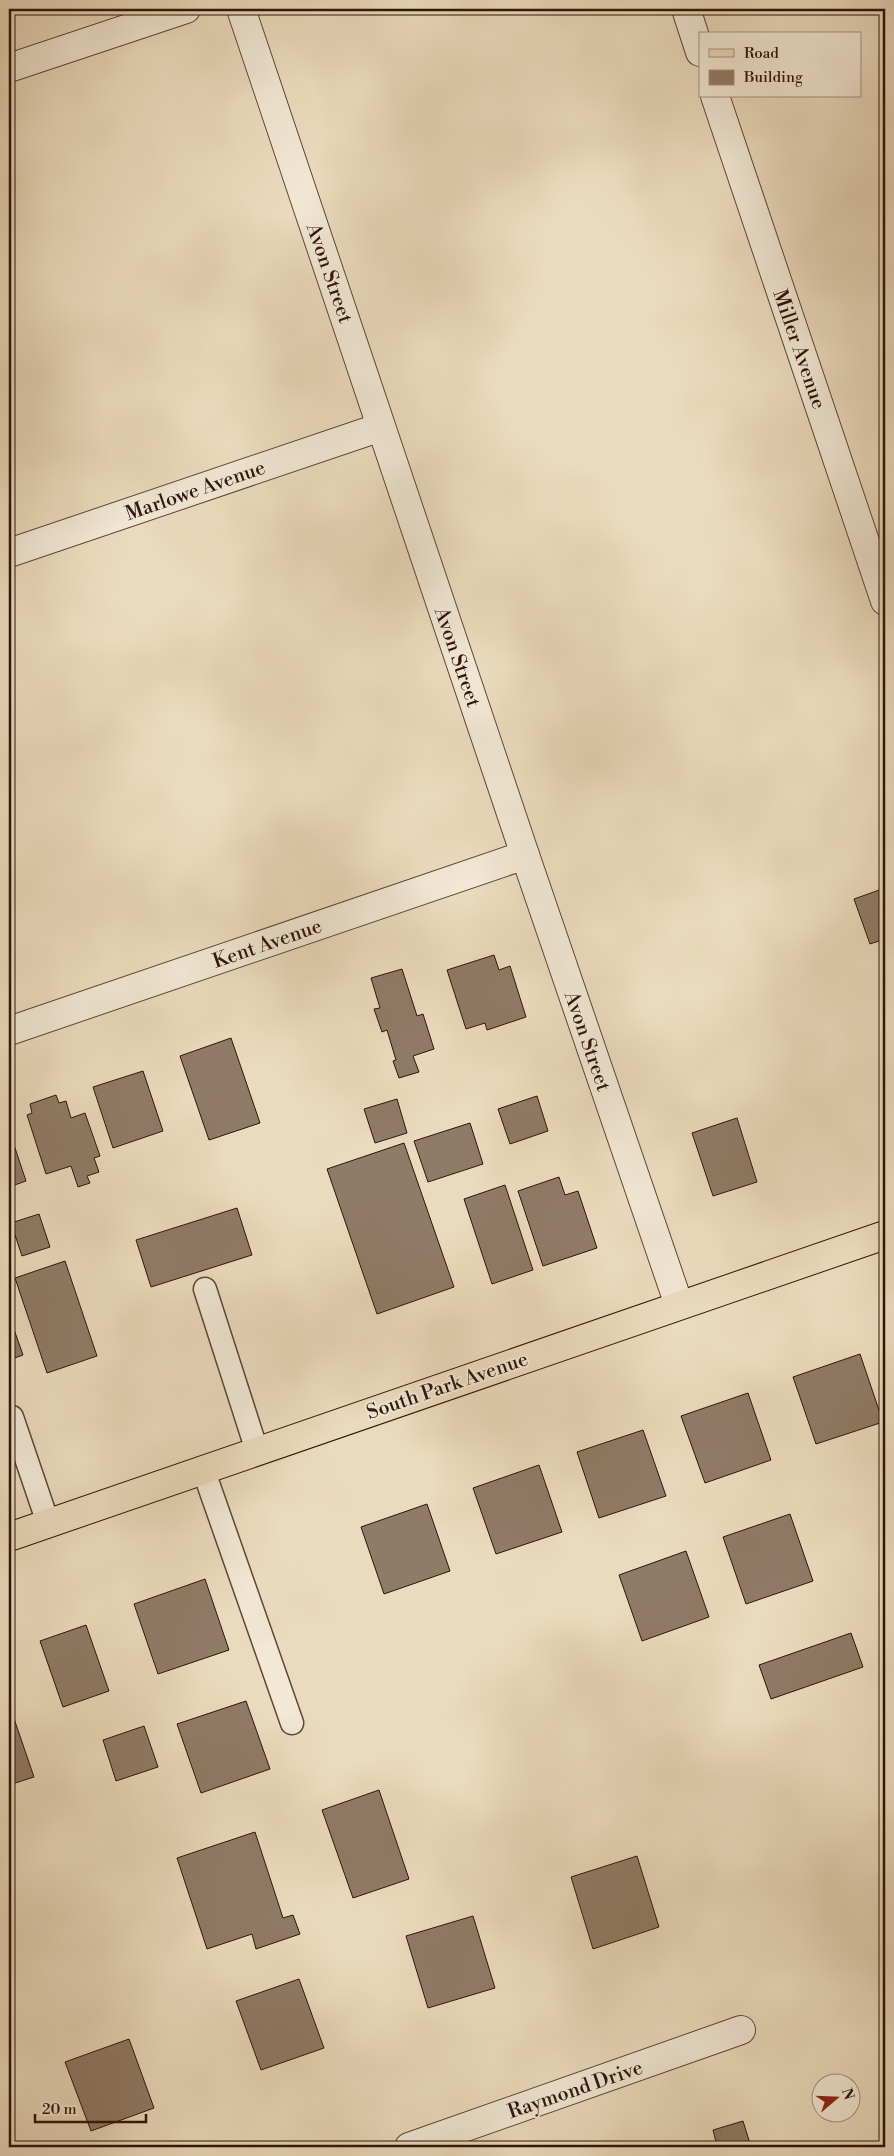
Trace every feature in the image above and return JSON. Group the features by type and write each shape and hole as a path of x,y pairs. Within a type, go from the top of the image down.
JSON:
{"main road":[{"name":"South Park Avenue","path":"9,1537 885,1234"}],"street":[{"path":"9,68 186,9"},
{"name":"Avon Street","path":"241,9 525,855 679,1305"},
{"path":"686,9 699,49"},
{"name":"Miller Avenue","path":"716,98 885,601"},
{"name":"Marlowe Avenue","path":"9,553 381,427"},
{"name":"Kent Avenue","path":"9,1030 525,855"},
{"name":"Raymond Drive","path":"418,2146 740,2030"}],"lane":[{"path":"205,1289 257,1451"},
{"path":"9,1418 12,1417 48,1523"},
{"path":"203,1470 292,1723"}],"building":[{"path":"885,888 885,939 870,944 854,899"},
{"path":"494,955 499,970 510,966 526,1017 487,1030 485,1023 466,1029 447,970"},
{"path":"402,969 417,1016 423,1014 434,1049 413,1056 419,1072 399,1078 393,1061 396,1060 387,1030 382,1032 374,1009 380,1008 371,978"},
{"path":"231,1038 260,1123 209,1140 180,1056"},
{"path":"143,1071 163,1131 113,1148 93,1087"},
{"path":"56,1095 59,1103 66,1101 71,1118 85,1113 100,1156 94,1158 99,1172 87,1176 90,1183 78,1187 71,1166 46,1174 27,1115 32,1113 30,1104"},
{"path":"537,1096 548,1131 510,1144 498,1109"},
{"path":"397,1099 407,1133 375,1143 364,1109"},
{"path":"737,1118 757,1182 713,1196 692,1133"},
{"path":"470,1123 483,1164 428,1182 414,1141"},
{"path":"9,1130 26,1181 9,1187"},
{"path":"404,1143 454,1287 377,1314 327,1169"},
{"path":"559,1177 565,1195 578,1191 597,1248 543,1266 518,1191"},
{"path":"505,1185 533,1270 492,1284 464,1199"},
{"path":"237,1208 252,1255 151,1287 136,1240"},
{"path":"39,1214 50,1247 22,1256 11,1223"},
{"path":"65,1261 97,1356 47,1373 15,1278"},
{"path":"9,1315 23,1355 9,1360"},
{"path":"860,1354 883,1422 816,1444 793,1377"},
{"path":"748,1393 771,1460 705,1483 681,1416"},
{"path":"643,1430 666,1496 599,1518 577,1452"},
{"path":"539,1465 562,1532 496,1554 473,1488"},
{"path":"427,1504 450,1571 384,1594 361,1527"},
{"path":"790,1514 813,1581 746,1604 723,1537"},
{"path":"686,1551 709,1617 642,1641 619,1575"},
{"path":"205,1579 229,1650 158,1674 134,1604"},
{"path":"86,1625 109,1691 63,1707 40,1641"},
{"path":"851,1633 863,1667 771,1699 759,1665"},
{"path":"246,1701 270,1769 201,1793 177,1724"},
{"path":"9,1704 34,1777 9,1785"},
{"path":"144,1726 158,1767 116,1781 103,1740"},
{"path":"379,1790 409,1879 353,1898 322,1810"},
{"path":"255,1832 283,1918 293,1915 300,1934 256,1949 252,1934 207,1949 177,1858"},
{"path":"637,1856 659,1927 593,1949 571,1877"},
{"path":"473,1916 495,1988 428,2008 406,1936"},
{"path":"299,1979 324,2048 261,2070 236,2001"},
{"path":"129,2039 154,2108 91,2131 65,2062"},
{"path":"743,2121 751,2147 712,2147 717,2146 713,2130"}]}
